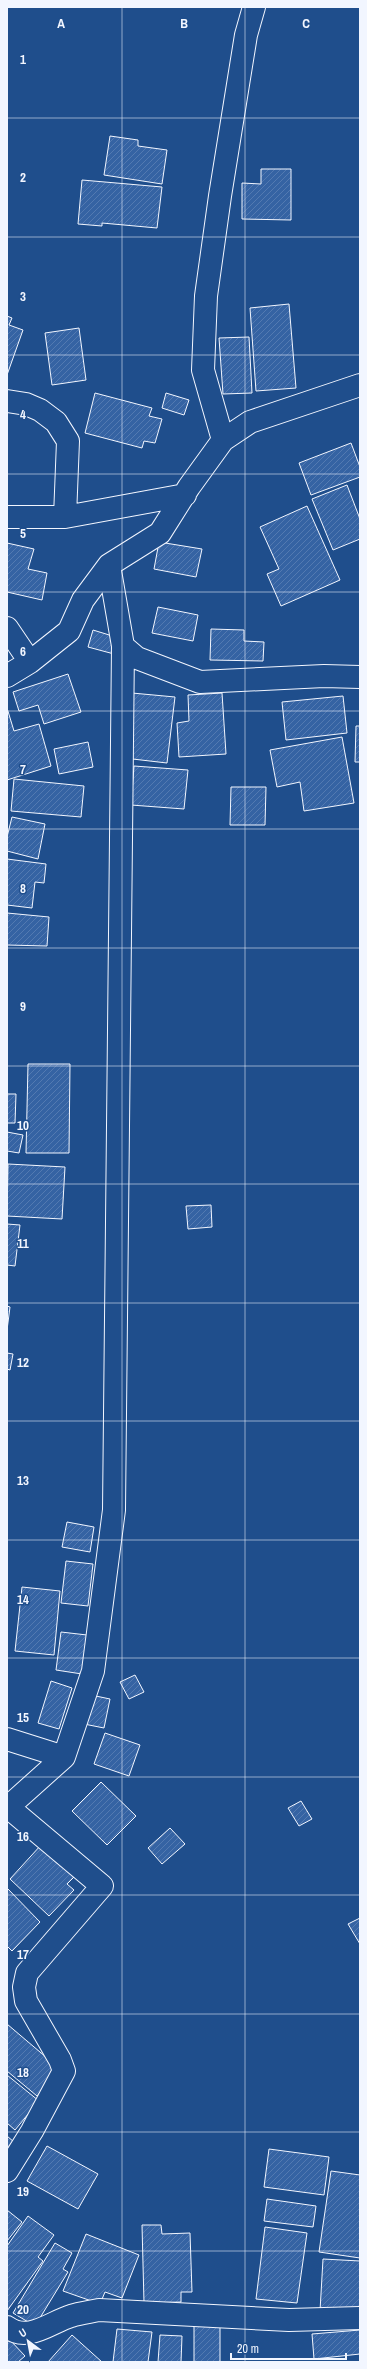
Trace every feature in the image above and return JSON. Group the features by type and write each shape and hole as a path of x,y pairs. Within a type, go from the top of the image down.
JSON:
{"street":[{"path":"223,440 203,370 206,296 220,196 246,35 254,7"},
{"path":"7,676 30,662 69,631 83,600 110,565 160,533 223,440 250,422 360,385"},
{"path":"7,401 26,404 40,410 56,422 68,440 64,517"},
{"path":"7,518 64,517 185,495"},
{"path":"7,2171 32,2131 64,2071 60,2060 26,2001 24,1987 27,1973 102,1886 7,1807 64,1757 93,1671 114,1510 130,652 110,565"},
{"path":"7,628 30,662"},
{"path":"130,652 200,682 324,676 360,677"},
{"path":"7,1738 64,1757"},
{"path":"7,2327 12,2331 36,2332 71,2316 99,2310 289,2320 360,2318"}],"building":[{"path":"110,136 138,140 138,146 167,150 162,184 104,175"},
{"path":"261,169 291,169 291,220 242,219 242,183 261,184"},
{"path":"82,180 162,187 157,228 102,223 102,226 78,224"},
{"path":"289,304 296,388 256,391 250,308"},
{"path":"7,316 12,318 9,325 23,330 7,375"},
{"path":"79,328 86,380 52,385 45,333"},
{"path":"249,337 252,393 223,394 219,338"},
{"path":"95,393 152,408 149,416 162,419 155,443 144,441 142,448 85,433"},
{"path":"166,393 189,400 184,415 162,408"},
{"path":"351,443 360,467 360,477 311,495 299,463"},
{"path":"347,485 360,519 360,539 333,550 312,499"},
{"path":"307,506 340,580 281,606 267,574 279,569 260,527"},
{"path":"159,542 202,549 196,577 154,569"},
{"path":"7,543 34,549 28,569 47,573 42,600 7,592"},
{"path":"158,607 198,615 193,641 152,633"},
{"path":"211,629 244,630 244,641 264,642 263,661 210,660"},
{"path":"93,630 119,638 114,654 88,647"},
{"path":"68,674 81,712 44,724 38,705 19,711 13,692"},
{"path":"132,693 175,697 167,763 124,758"},
{"path":"222,693 226,754 179,757 177,723 189,721 188,695"},
{"path":"343,696 347,733 286,740 282,702"},
{"path":"7,708 14,731 39,724 51,766 7,780"},
{"path":"356,726 360,726 360,762 355,762"},
{"path":"342,737 354,803 304,811 300,782 277,787 270,750"},
{"path":"88,742 93,767 59,774 54,749"},
{"path":"134,766 188,770 184,809 131,805"},
{"path":"14,779 84,786 81,817 11,811"},
{"path":"231,787 266,787 265,825 230,825"},
{"path":"12,817 45,824 38,859 7,851 7,837"},
{"path":"7,859 46,864 44,883 35,882 32,908 7,905"},
{"path":"7,913 49,917 47,946 7,945"},
{"path":"28,1064 70,1064 69,1153 26,1153"},
{"path":"7,1094 16,1094 15,1123 7,1123"},
{"path":"7,1132 23,1135 19,1153 7,1151"},
{"path":"8,1164 65,1167 62,1219 7,1216"},
{"path":"211,1205 212,1227 188,1229 186,1206"},
{"path":"7,1224 20,1225 15,1266 7,1265"},
{"path":"7,1306 10,1307 7,1330"},
{"path":"7,1353 13,1354 10,1370 7,1369"},
{"path":"67,1522 94,1527 90,1552 62,1547"},
{"path":"66,1561 93,1564 88,1606 61,1603"},
{"path":"22,1587 60,1591 54,1655 15,1651"},
{"path":"61,1632 87,1635 82,1674 56,1670"},
{"path":"135,1675 144,1692 129,1699 120,1682"},
{"path":"51,1681 72,1688 59,1729 38,1723"},
{"path":"91,1695 110,1699 104,1728 84,1724"},
{"path":"105,1733 140,1745 129,1776 94,1764"},
{"path":"101,1782 136,1816 107,1845 72,1811"},
{"path":"301,1801 312,1819 299,1826 288,1808"},
{"path":"170,1828 185,1844 162,1864 148,1848"},
{"path":"41,1845 75,1876 67,1884 74,1890 49,1916 10,1879"},
{"path":"7,1888 40,1922 12,1951 7,1946"},
{"path":"360,1918 360,1944 348,1924"},
{"path":"7,2024 60,2069 37,2096 7,2071"},
{"path":"7,2075 39,2101 15,2130 7,2123"},
{"path":"7,2136 14,2142 7,2150"},
{"path":"47,2146 98,2174 78,2209 27,2181"},
{"path":"269,2149 329,2157 324,2195 264,2187"},
{"path":"331,2171 360,2175 360,2258 319,2252"},
{"path":"267,2199 316,2206 313,2227 264,2221"},
{"path":"7,2210 22,2222 7,2241"},
{"path":"28,2216 54,2235 38,2257 43,2261 7,2311 7,2246"},
{"path":"142,2225 161,2225 162,2234 190,2233 192,2292 181,2292 181,2302 144,2303"},
{"path":"265,2227 307,2233 297,2303 256,2299"},
{"path":"86,2234 139,2255 122,2298 105,2292 100,2304 63,2291"},
{"path":"55,2243 72,2253 63,2269 68,2272 35,2326 13,2313"},
{"path":"323,2259 360,2261 360,2313 320,2311"},
{"path":"194,2326 220,2326 220,2362 194,2362"},
{"path":"117,2329 152,2332 148,2362 113,2362"},
{"path":"360,2330 360,2354 314,2359 312,2334"},
{"path":"72,2335 102,2362 48,2362"},
{"path":"160,2335 182,2336 181,2362 158,2362"},
{"path":"10,2340 25,2356 18,2362 7,2362 7,2342"}]}
